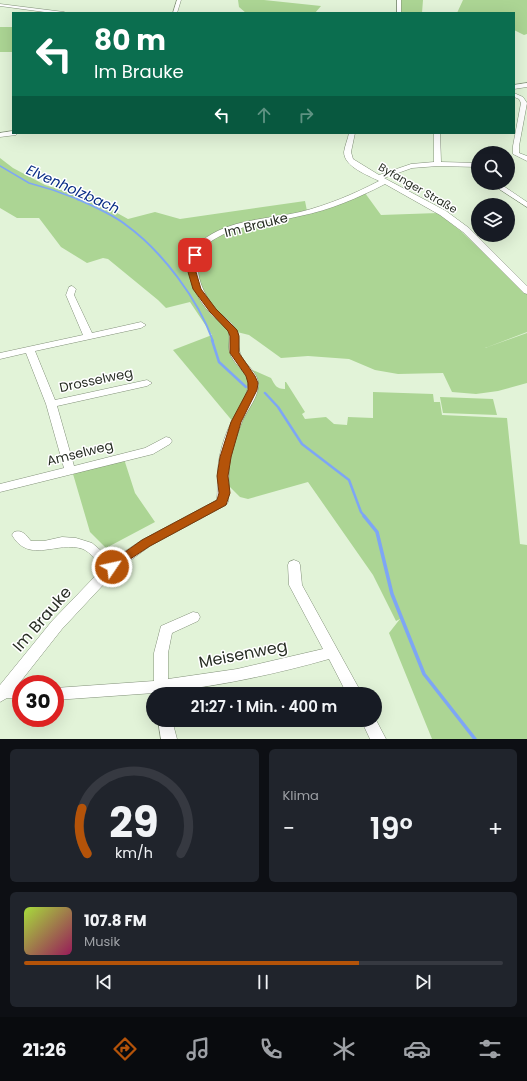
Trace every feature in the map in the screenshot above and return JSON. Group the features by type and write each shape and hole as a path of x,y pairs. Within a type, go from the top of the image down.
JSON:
{"main road":[{"path":"515,87 527,85"},
{"path":"0,135 12,133"}],"street":[{"path":"175,12 179,0"},
{"path":"399,0 399,12"},
{"path":"0,5 56,12"},
{"path":"524,98 513,157 527,159"},
{"name":"Byfanger Straße","path":"352,134 347,155 349,160 443,213 466,230 527,291"},
{"path":"437,134 438,164"},
{"path":"382,179 411,166 438,164 471,165"},
{"name":"Im Brauke","path":"2,693 56,625 112,567 146,543 222,502 225,493 222,476 226,457 236,422 252,390 253,383 251,376 234,353 235,336 232,330 213,311 197,289 192,272 195,255 199,248 220,233 314,210 353,196 382,179"},
{"path":"504,190 527,205"},
{"path":"72,289 70,295 89,337"},
{"path":"0,356 142,325"},
{"name":"Drosselweg","path":"30,350 52,404 70,470"},
{"name":"Drosselweg","path":"52,404 147,383"},
{"name":"Amselweg","path":"0,488 149,451 166,442"},
{"path":"18,535 28,545 44,546 62,542 88,546 112,567"},
{"path":"294,565 296,585 350,687"},
{"path":"161,687 161,653 166,630 193,617"},
{"name":"Meisenweg","path":"176,687 245,673 333,652"},
{"name":"Meisenweg","path":"64,694 146,691"},
{"path":"2,693 12,692"},
{"path":"166,727 169,739"},
{"path":"372,727 378,739"}],"green space":[{"path":"238,0 264,0 321,6 316,12 245,12 239,7"},
{"path":"401,0 423,0 422,12 401,12"},
{"path":"463,0 527,0 527,34 524,35 515,30 515,12 457,12"},
{"path":"0,27 12,27 12,52 0,52"},
{"path":"0,158 13,168 45,185 71,193 81,193 128,219 155,212 180,219 305,201 307,211 241,226 201,243 190,273 227,326 249,377 250,389 234,423 173,350 212,335 190,302 166,308 108,259 103,258 87,263 61,247 39,218 17,218 0,208"},
{"path":"365,193 381,215 438,213 462,232 527,294 527,332 485,348 527,333 527,383 498,391 476,394 452,392 443,373 398,374 375,370 349,359 308,356 281,358 249,335 237,332 215,310 199,288 196,254 204,244 220,234 244,226 310,214"},
{"path":"248,368 271,378 276,386 280,388 285,389 286,382 305,412 302,414 305,419 326,417 334,424 347,425 348,417 373,418 373,392 433,394 434,402 440,402 442,415 507,418 520,544 527,545 527,739 432,739 389,633 400,619 396,621 373,575 308,482 248,499 240,497 229,486 227,476 227,457 258,384"},
{"path":"440,397 493,399 497,415 443,413"},
{"path":"124,459 135,493 155,522 106,548 90,532 73,474"}],"waterway":[{"name":"Elvenholzbach","path":"0,166 29,183 80,200"},
{"name":"Elvenholzbach","path":"77,199 115,217 153,248 188,293 198,309 213,341"},
{"name":"Elvenholzbach","path":"212,340 219,362 246,387"},
{"name":"Elvenholzbach","path":"265,393 278,407 302,444 349,480 361,512 365,517"},
{"name":"Elvenholzbach","path":"364,516 377,532 392,594 424,674 475,739"}],"route":[{"path":"112,567 146,543 222,502 225,493 222,476 226,457 236,422 252,390 253,383 251,376 236,358 234,353 235,336 232,330 213,311 197,289 192,272 195,255"}]}
